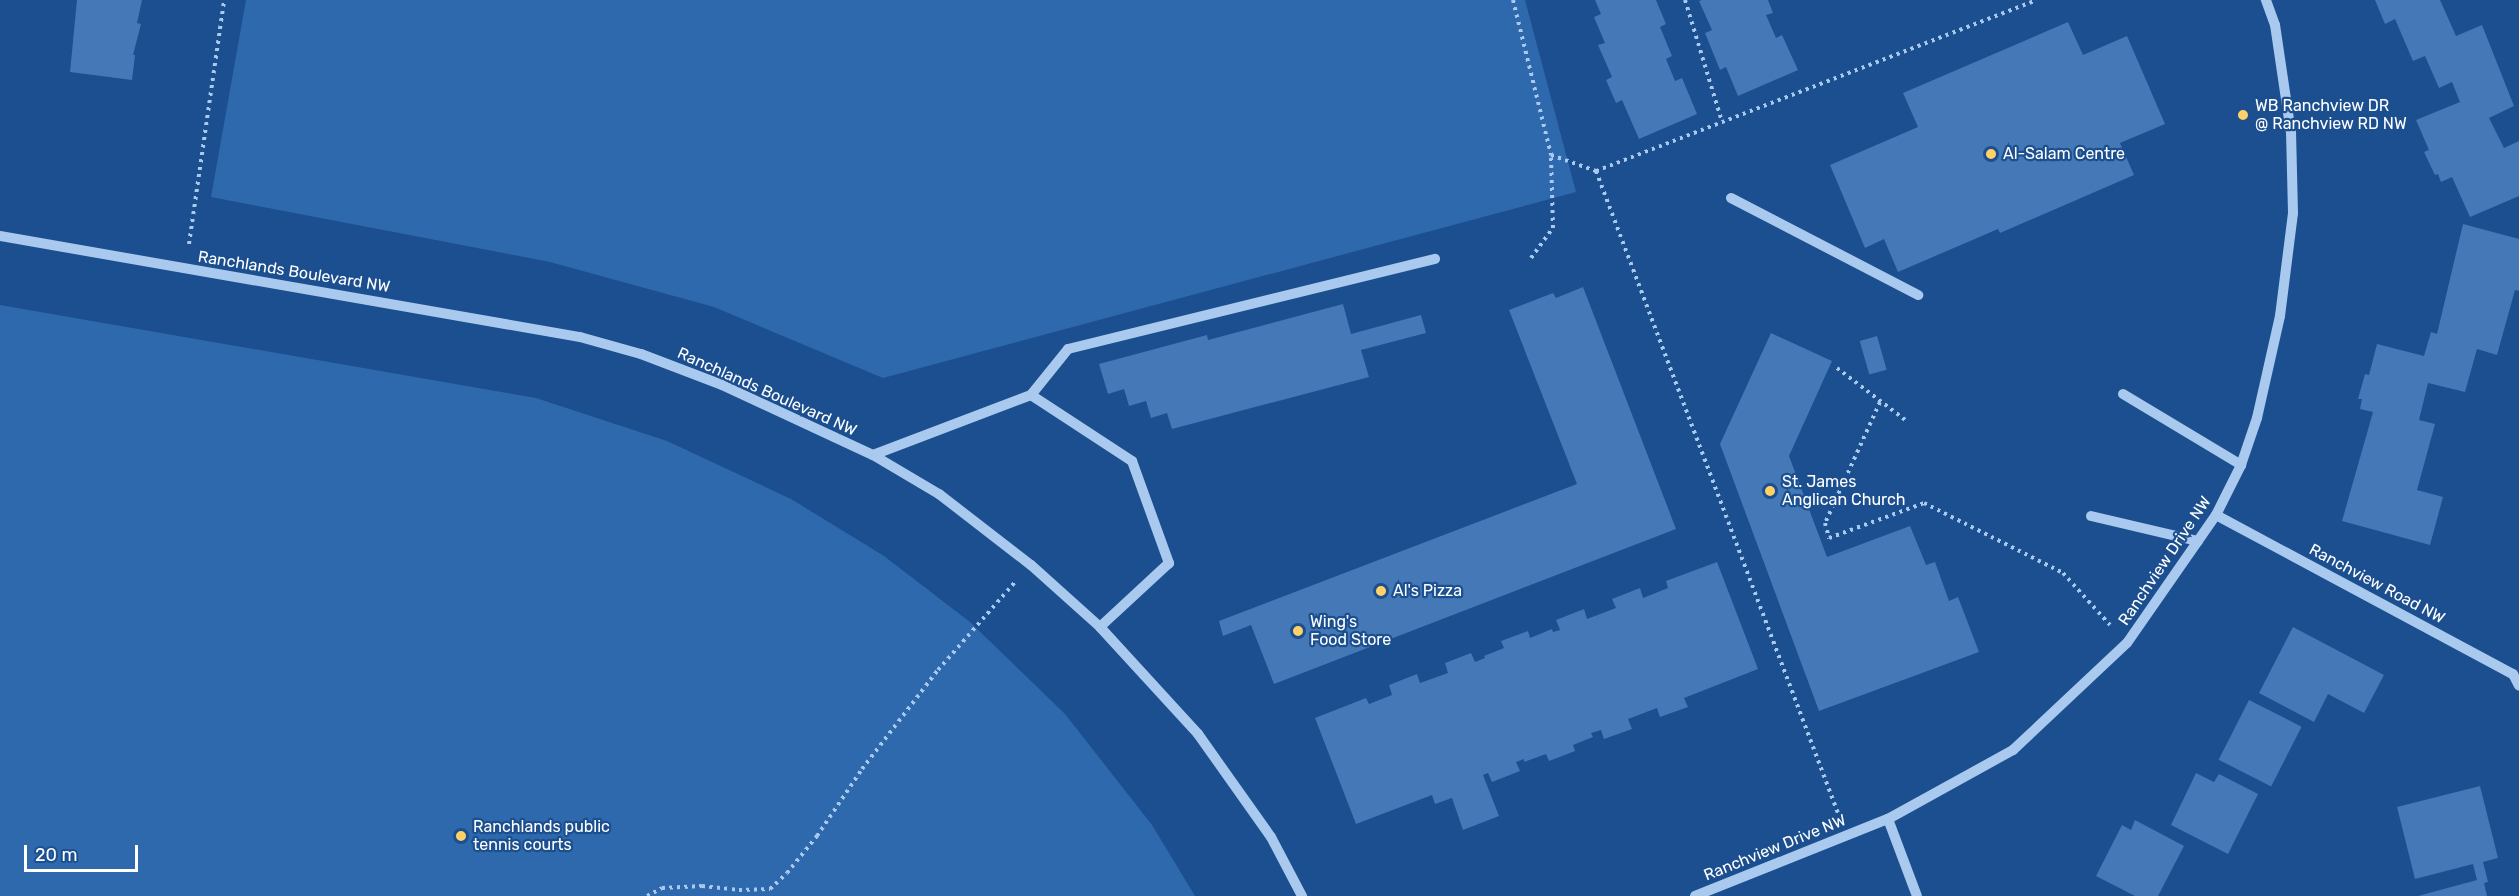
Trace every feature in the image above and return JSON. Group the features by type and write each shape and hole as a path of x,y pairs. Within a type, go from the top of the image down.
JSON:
{"street":[{"name":"Ranchview Drive NW","path":"1695,896 1887,819 2013,750 2127,643 2216,515 2241,465 2257,418 2280,316 2293,213 2291,133 2275,25 2266,0"},
{"path":"1731,198 1917,295"},
{"name":"Ranchlands Boulevard NW","path":"0,236 454,313 591,340 641,354 722,385 873,456 939,494 1031,565 1100,627 1198,734 1271,837 1302,896"},
{"path":"873,456 1031,395 1068,349 1435,259"},
{"path":"2123,394 2241,465"},
{"path":"1031,395 1132,461 1169,564 1100,627"},
{"name":"Ranchview Road NW","path":"2216,515 2516,671 2519,686"},
{"path":"2091,516 2198,541"},
{"path":"1887,819 1917,896"}],"path":[{"path":"185,268 224,0"},
{"path":"1513,0 1551,155 1553,228 1531,258"},
{"path":"1685,0 1722,122"},
{"path":"1551,155 1596,171 2036,0"},
{"path":"1596,171 1847,835"},
{"path":"1837,368 1908,422"},
{"path":"1880,402 1825,523 1829,538 1924,503 2063,573 2127,643"},
{"path":"647,896 662,888 770,889 787,873 817,836 862,769 938,670 1031,565"}],"shaded area":[{"path":"246,0 1525,0 1576,192 883,378 714,307 550,262 211,197"},
{"path":"0,305 536,398 667,441 791,499 884,556 970,622 1065,714 1152,825 1195,896 0,896"}],"building":[{"path":"77,0 142,0 137,23 141,24 133,55 135,55 132,80 70,72"},
{"path":"1595,0 1656,0 1666,24 1660,27 1672,56 1666,59 1675,81 1682,78 1697,114 1639,139 1622,100 1616,103 1606,80 1612,77 1598,45 1605,43 1594,17 1601,14"},
{"path":"1768,0 1773,13 1766,15 1776,38 1782,35 1798,70 1738,96 1726,67 1720,70 1705,33 1712,30 1699,1"},
{"path":"2375,0 2440,0 2456,36 2482,25 2514,106 2489,118 2504,148 2519,141 2519,196 2470,217 2452,177 2441,182 2438,174 2435,175 2424,152 2429,150 2416,120 2460,102 2452,82 2439,88 2425,56 2413,61 2395,19 2385,24"},
{"name":"Al-Salam Centre","path":"2068,22 2083,55 2127,36 2165,124 2120,143 2134,175 2000,233 1998,229 1898,272 1884,239 1865,248 1830,165 1918,127 1903,93"},
{"path":"2463,224 2519,239 2519,291 2515,290 2497,355 2477,349 2465,392 2428,383 2419,420 2435,424 2417,490 2443,497 2430,545 2342,521 2373,412 2360,409 2362,399 2358,399 2365,374 2369,375 2377,344 2424,356 2431,332 2437,334"},
{"path":"1583,287 1676,529 1274,684 1251,625 1223,636 1219,621 1577,484 1509,310 1553,293 1556,298"},
{"path":"1343,304 1351,334 1421,315 1426,333 1361,350 1369,377 1172,429 1167,413 1151,418 1146,401 1129,406 1124,389 1108,394 1099,364 1207,335 1208,340"},
{"name":"St. James Anglican Church","path":"1771,333 1832,361 1789,456 1827,557 1910,526 1926,565 1935,562 1949,601 1958,597 1979,652 1819,711 1720,444"},
{"path":"1877,336 1887,370 1869,375 1860,341"},
{"path":"1717,562 1758,669 1684,698 1688,707 1660,717 1657,708 1628,719 1632,729 1604,739 1601,730 1591,733 1593,737 1573,745 1575,751 1549,761 1546,754 1524,762 1524,759 1516,762 1520,771 1492,782 1488,773 1483,775 1499,816 1463,830 1452,798 1435,804 1432,795 1356,824 1315,718 1366,698 1369,704 1392,695 1389,685 1417,674 1420,683 1448,673 1445,663 1471,653 1475,662 1485,658 1484,656 1504,648 1501,641 1528,631 1530,638 1552,629 1553,632 1560,630 1556,620 1584,609 1587,619 1616,608 1612,599 1640,588 1643,598 1668,588 1666,581"},
{"path":"2293,627 2384,675 2364,713 2328,694 2314,722 2259,693"},
{"path":"2249,700 2302,727 2271,786 2219,760"},
{"path":"2196,773 2214,782 2219,774 2258,794 2228,854 2171,825"},
{"path":"2480,786 2498,858 2483,862 2488,882 2484,883 2487,896 2418,896 2477,880 2473,864 2415,879 2397,807"},
{"path":"2135,820 2184,846 2158,896 2135,896 2096,876 2122,825 2131,830"}],"place":[{"name":"WB Ranchview DR @ Ranchview RD NW","path":"2243,115"},
{"name":"Al-Salam Centre","path":"1991,154"},
{"name":"St. James Anglican Church","path":"1770,491"},
{"name":"Al's Pizza","path":"1381,591"},
{"name":"Wing's Food Store","path":"1298,631"},
{"name":"Ranchlands public tennis courts","path":"461,836"}]}
